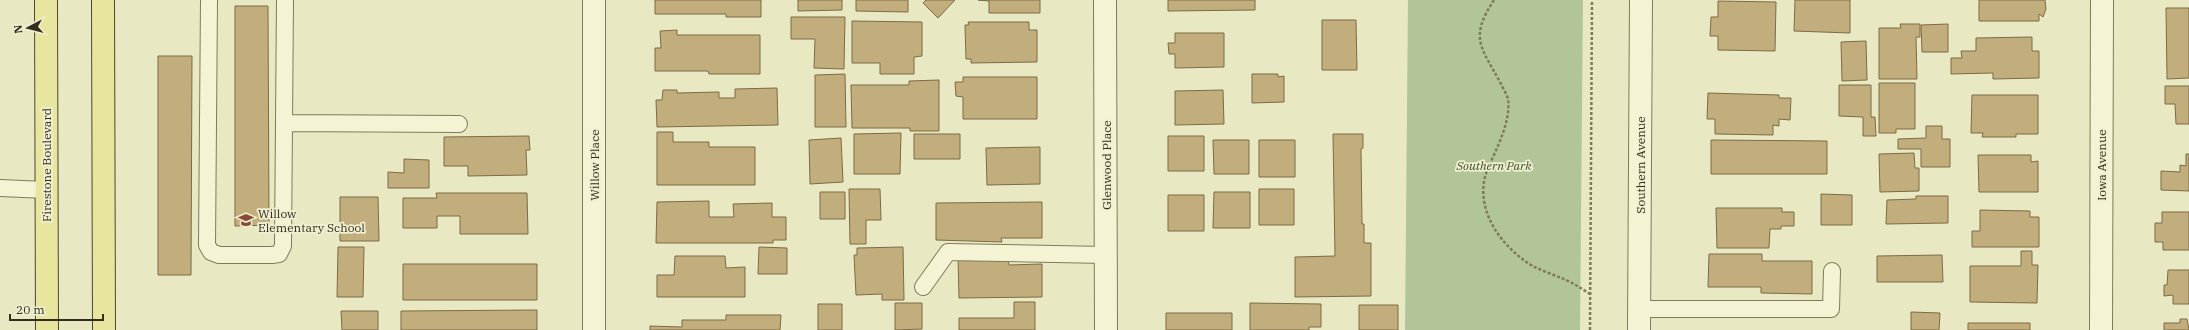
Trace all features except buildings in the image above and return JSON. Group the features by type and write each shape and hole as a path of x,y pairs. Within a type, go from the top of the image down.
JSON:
{"main road":[{"name":"Firestone Boulevard","path":"46,0 47,330"},
{"path":"103,0 104,330"}],"street":[{"name":"Willow Place","path":"594,0 594,330"},
{"name":"Glenwood Place","path":"1105,0 1106,330"},
{"name":"Southern Avenue","path":"1639,320 1641,0"},
{"name":"Iowa Avenue","path":"2101,330 2102,0"}],"lane":[{"path":"209,0 207,245 211,252 219,255 279,254 283,246 285,0"},
{"path":"284,123 459,124"},
{"path":"0,188 46,190"},
{"path":"923,287 948,252 1106,255"},
{"path":"1639,320 1831,309 1832,271"}],"path":[{"path":"1494,0 1483,16 1479,36 1483,56 1508,98 1505,124 1484,178 1484,208 1493,228 1506,245 1525,262 1568,281 1590,294"},
{"path":"1590,330 1592,0"}],"green space":[{"name":"Southern Park","path":"1408,0 1583,0 1580,330 1405,330"}],"place":[{"name":"Willow Elementary School","path":"246,220"}]}
